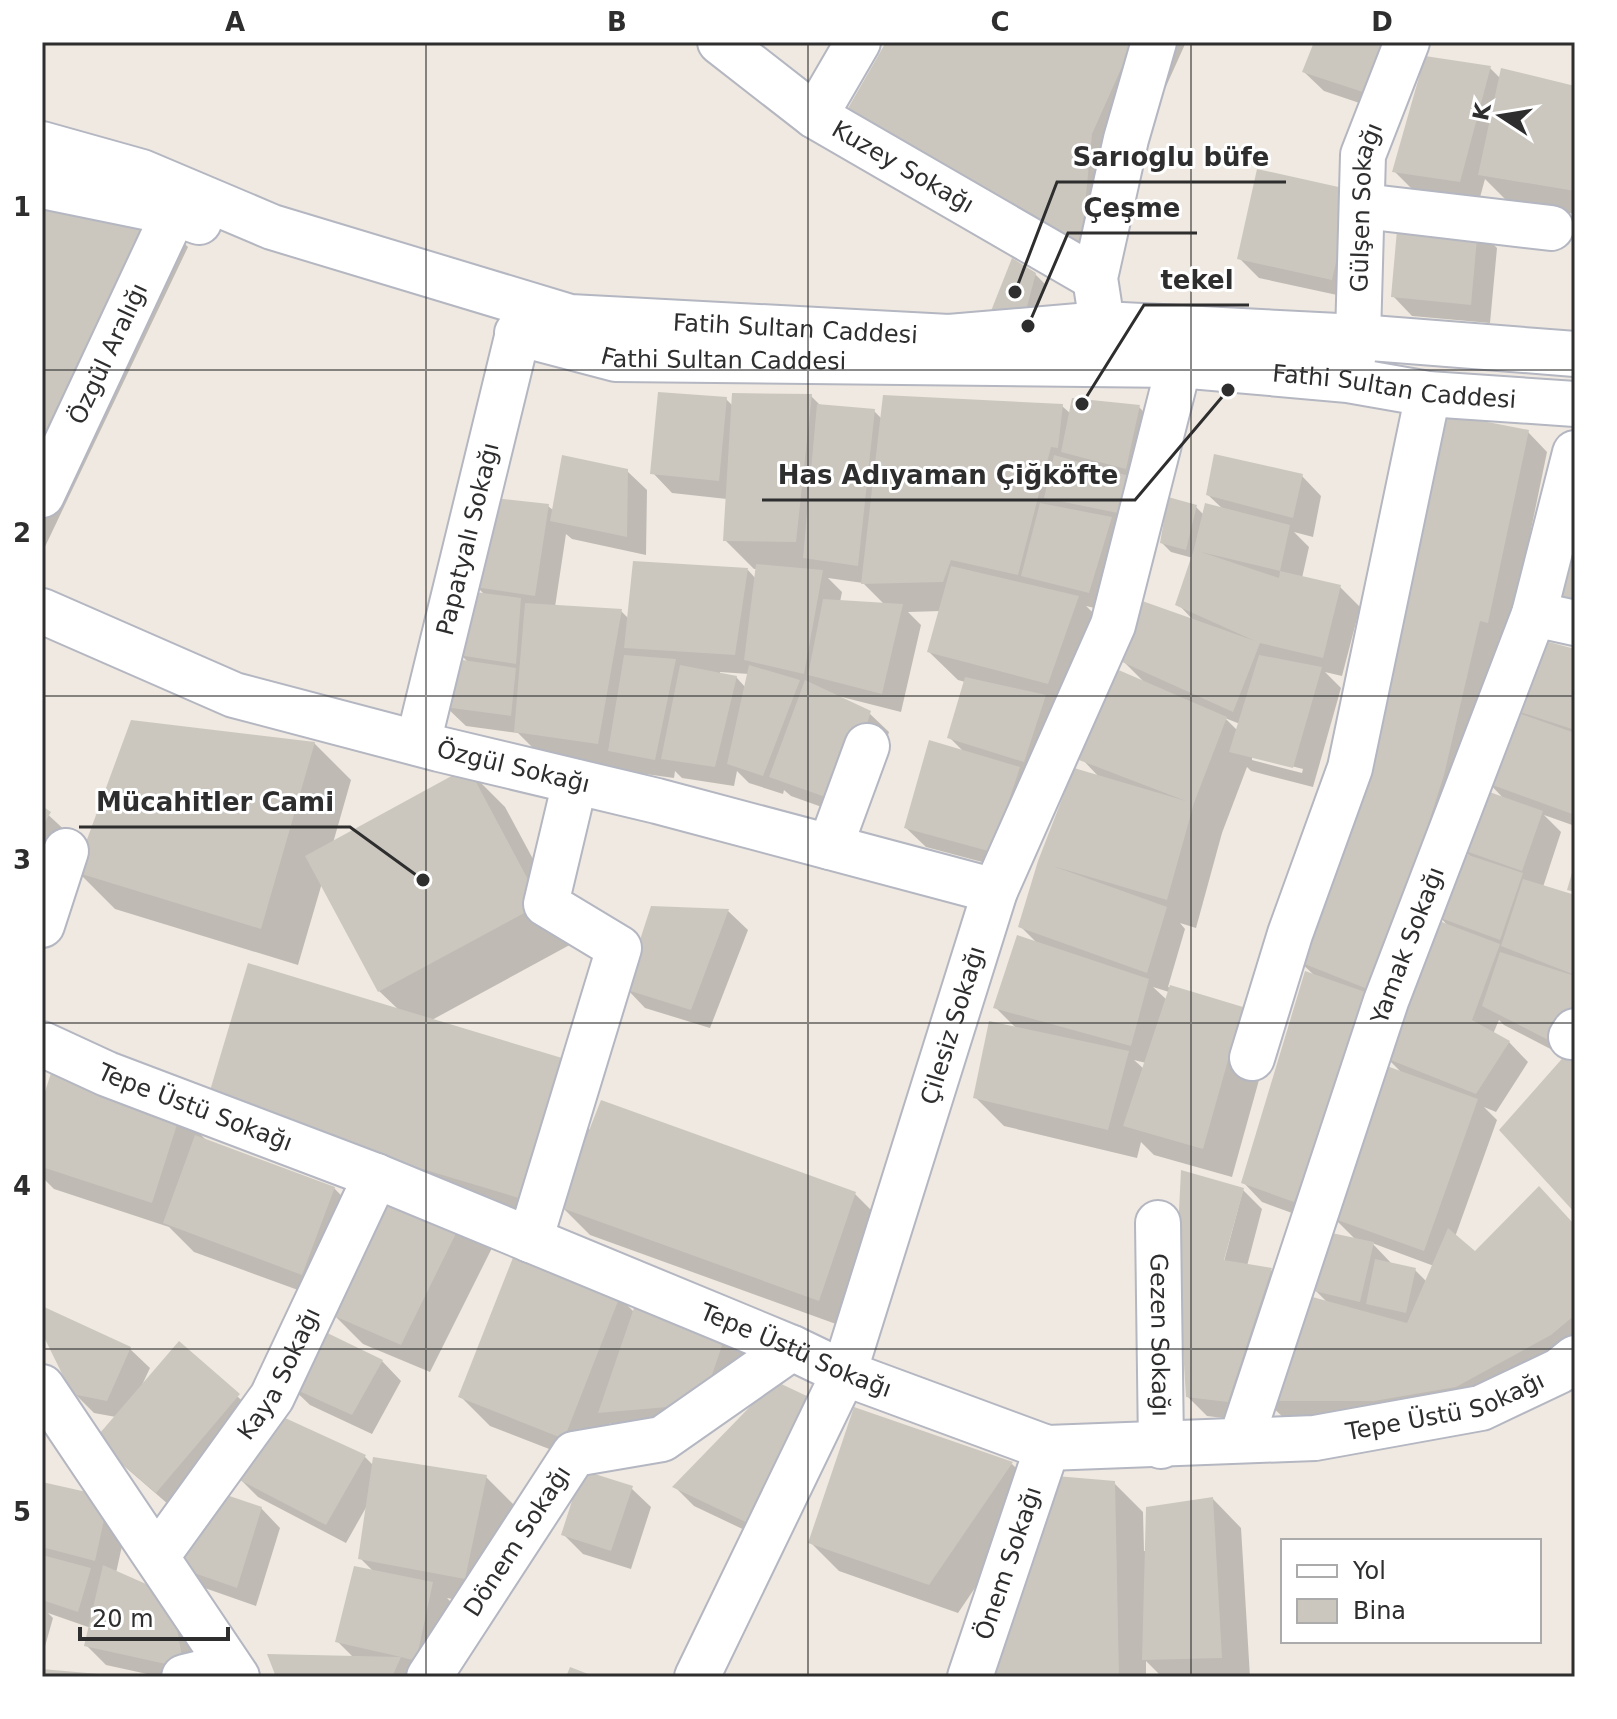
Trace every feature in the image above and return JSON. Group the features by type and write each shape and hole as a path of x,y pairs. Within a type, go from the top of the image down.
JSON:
{"street":[{"name":"Kuzey Sokağı","path":"720,42 815,116 1095,278"},
{"path":"815,116 858,42"},
{"path":"1102,345 1095,278 1126,139 1154,42"},
{"name":"Gülşen Sokağı","path":"1348,380 1358,337 1363,155 1407,42"},
{"name":"Fatih Sultan Caddesi","path":"42,144 142,172 272,227 570,317 1102,345 1358,337 1575,354"},
{"name":"Fathi Sultan Caddesi","path":"42,186 174,213 518,333 616,359 1102,345 1179,365 1348,380 1428,394 1575,404"},
{"path":"1363,206 1551,228"},
{"name":"Özgül Aralığı","path":"42,495 174,213"},
{"name":"Papatyalı Sokağı","path":"418,743 518,333"},
{"name":"Çilesiz Sokağı","path":"697,1677 844,1373 995,891 1113,625 1179,365"},
{"path":"1252,1058 1290,934 1350,768 1428,394"},
{"name":"Yamak Sokağı","path":"1241,1440 1386,1001 1555,618 1575,453"},
{"name":"Özgül Sokağı","path":"42,611 234,695 995,891"},
{"path":"830,847 867,746"},
{"path":"530,1240 619,948 546,904 575,782"},
{"path":"42,925 66,851"},
{"name":"Tepe Üstü Sokağı","path":"42,1044 107,1074 376,1176 792,1348 844,1373 1047,1448 1315,1438 1481,1408 1559,1371 1575,1358"},
{"name":"Kaya Sokağı","path":"157,1556 272,1397 376,1176"},
{"name":"Gezen Sokağı","path":"1158,1223 1161,1446"},
{"name":"Dönem Sokağı","path":"429,1677 574,1454 662,1439 792,1348"},
{"path":"42,1387 233,1671 184,1677"},
{"name":"Önem Sokağı","path":"970,1677 1047,1448"}],"building":[{"path":"886,42 1133,42 1092,134 1080,255 847,110"},
{"path":"1314,42 1388,42 1372,95 1302,72"},
{"path":"1425,56 1491,66 1460,182 1392,172"},
{"path":"1501,68 1575,86 1575,191 1478,175"},
{"path":"1257,169 1352,190 1332,280 1237,259"},
{"path":"42,195 152,208 42,438"},
{"path":"1398,219 1478,227 1471,305 1391,297"},
{"path":"1012,258 1036,273 1025,314 991,311"},
{"path":"658,392 727,397 719,481 650,474"},
{"path":"732,393 812,394 796,542 723,541"},
{"path":"883,395 1063,404 1058,448 1051,447 1018,575 951,560 943,582 861,584"},
{"path":"1072,398 1140,405 1126,469 1061,452"},
{"path":"817,404 875,409 858,566 803,558"},
{"path":"1431,411 1529,430 1488,623 1480,621 1444,775 1370,990 1297,961"},
{"path":"1214,454 1303,474 1293,518 1206,495"},
{"path":"562,455 628,469 627,537 550,521"},
{"path":"1054,455 1129,476 1118,513 1044,498"},
{"path":"1168,497 1197,505 1186,550 1160,543"},
{"path":"494,498 549,504 535,596 475,587"},
{"path":"1040,503 1112,517 1089,593 1021,576"},
{"path":"1205,503 1290,525 1280,571 1341,585 1323,658 1260,643 1233,712 1120,661 1131,597 1255,641 1175,605 1194,549","holes":["1201,552 1280,571 1279,578"]},
{"path":"1575,521 1575,612 1555,609"},
{"path":"633,561 748,568 735,655 624,648"},
{"path":"756,564 823,570 804,674 744,660"},
{"path":"951,566 1079,596 1048,684 927,652"},
{"path":"475,592 521,598 516,664 458,655"},
{"path":"823,599 903,604 882,694 808,675"},
{"path":"525,603 622,609 598,744 514,732"},
{"path":"1530,637 1575,649 1575,730 1511,709"},
{"path":"624,655 676,659 655,760 608,751"},
{"path":"1259,655 1322,667 1293,768 1229,752"},
{"path":"456,659 516,668 511,716 444,707"},
{"path":"680,665 737,676 715,767 661,759"},
{"path":"749,665 800,680 763,776 727,764"},
{"path":"1114,668 1227,717 1194,803 1167,900 1053,866 1167,907 1147,973 1018,927 1038,861 1074,768 1186,801 1079,760"},
{"path":"965,677 1046,695 1024,762 947,738"},
{"path":"805,680 871,711 842,803 769,777"},
{"path":"1510,710 1575,733 1575,815 1484,782"},
{"path":"131,720 315,742 261,929 75,872"},
{"path":"929,740 1020,767 992,852 904,828"},
{"path":"468,767 541,904 378,992 305,856"},
{"path":"1481,789 1543,811 1522,871 1460,849"},
{"path":"42,806 51,812 42,827"},
{"path":"1459,852 1523,873 1500,940 1435,916"},
{"path":"1575,866 1575,892 1567,890"},
{"path":"1523,879 1575,895 1575,975 1501,946"},
{"path":"651,906 729,909 691,1010 624,989"},
{"path":"1434,919 1500,944 1472,1020 1510,1041 1476,1094 1383,1057"},
{"path":"1017,935 1149,979 1131,1046 993,1008"},
{"path":"1500,952 1575,976 1575,1001 1558,1045 1482,1006"},
{"path":"248,963 562,1058 519,1198 206,1104"},
{"path":"1305,971 1368,993 1339,1088 1294,1202 1241,1183"},
{"path":"1170,985 1243,1007 1203,1149 1123,1126"},
{"path":"989,1021 1129,1051 1108,1130 973,1098"},
{"path":"1575,1044 1575,1213 1499,1130"},
{"path":"1384,1065 1478,1099 1424,1251 1329,1217"},
{"path":"52,1070 181,1112 152,1203 42,1167 42,1101"},
{"path":"601,1100 856,1192 819,1301 559,1207"},
{"path":"195,1135 335,1187 302,1275 163,1223"},
{"path":"1181,1170 1244,1188 1224,1260 1272,1268 1228,1402 1186,1397 1177,1251"},
{"path":"1539,1186 1573,1223 1575,1221 1575,1315 1551,1335 1456,1387 1374,1401 1264,1401 1298,1293 1407,1323 1448,1228 1475,1251"},
{"path":"382,1190 466,1213 401,1345 332,1315"},
{"path":"1327,1232 1374,1242 1360,1302 1314,1291"},
{"path":"514,1255 620,1296 564,1439 458,1397"},
{"path":"1375,1259 1416,1268 1406,1313 1366,1304"},
{"path":"636,1302 726,1334 702,1404 598,1413"},
{"path":"42,1306 131,1347 107,1401 72,1394 42,1333"},
{"path":"315,1327 383,1360 352,1415 288,1386"},
{"path":"179,1341 240,1394 156,1493 94,1440"},
{"path":"775,1381 811,1398 752,1525 672,1487"},
{"path":"854,1407 1013,1462 929,1585 808,1543"},
{"path":"272,1412 366,1455 326,1525 236,1478"},
{"path":"373,1457 487,1475 465,1579 358,1559"},
{"path":"582,1470 633,1486 611,1551 561,1535"},
{"path":"1056,1476 1115,1481 1119,1677 990,1677"},
{"path":"42,1482 109,1497 95,1561 42,1547"},
{"path":"206,1488 262,1507 237,1588 177,1567"},
{"path":"1213,1497 1222,1658 1142,1660 1146,1507"},
{"path":"42,1555 91,1568 78,1612 42,1600"},
{"path":"103,1565 171,1595 184,1668 84,1646"},
{"path":"354,1566 433,1582 416,1661 335,1642"},
{"path":"267,1654 401,1657 392,1677 276,1677"},
{"path":"570,1667 596,1677 566,1677"},
{"path":"42,1669 110,1675 110,1677 42,1677"}],"place":[{"name":"Sarıoglu büfe","path":"1015,292"},
{"name":"Çeşme","path":"1028,326"},
{"name":"Has Adıyaman Çiğköfte","path":"1228,390"},
{"name":"tekel","path":"1082,404"},
{"name":"Mücahitler Cami","path":"423,880"}]}
